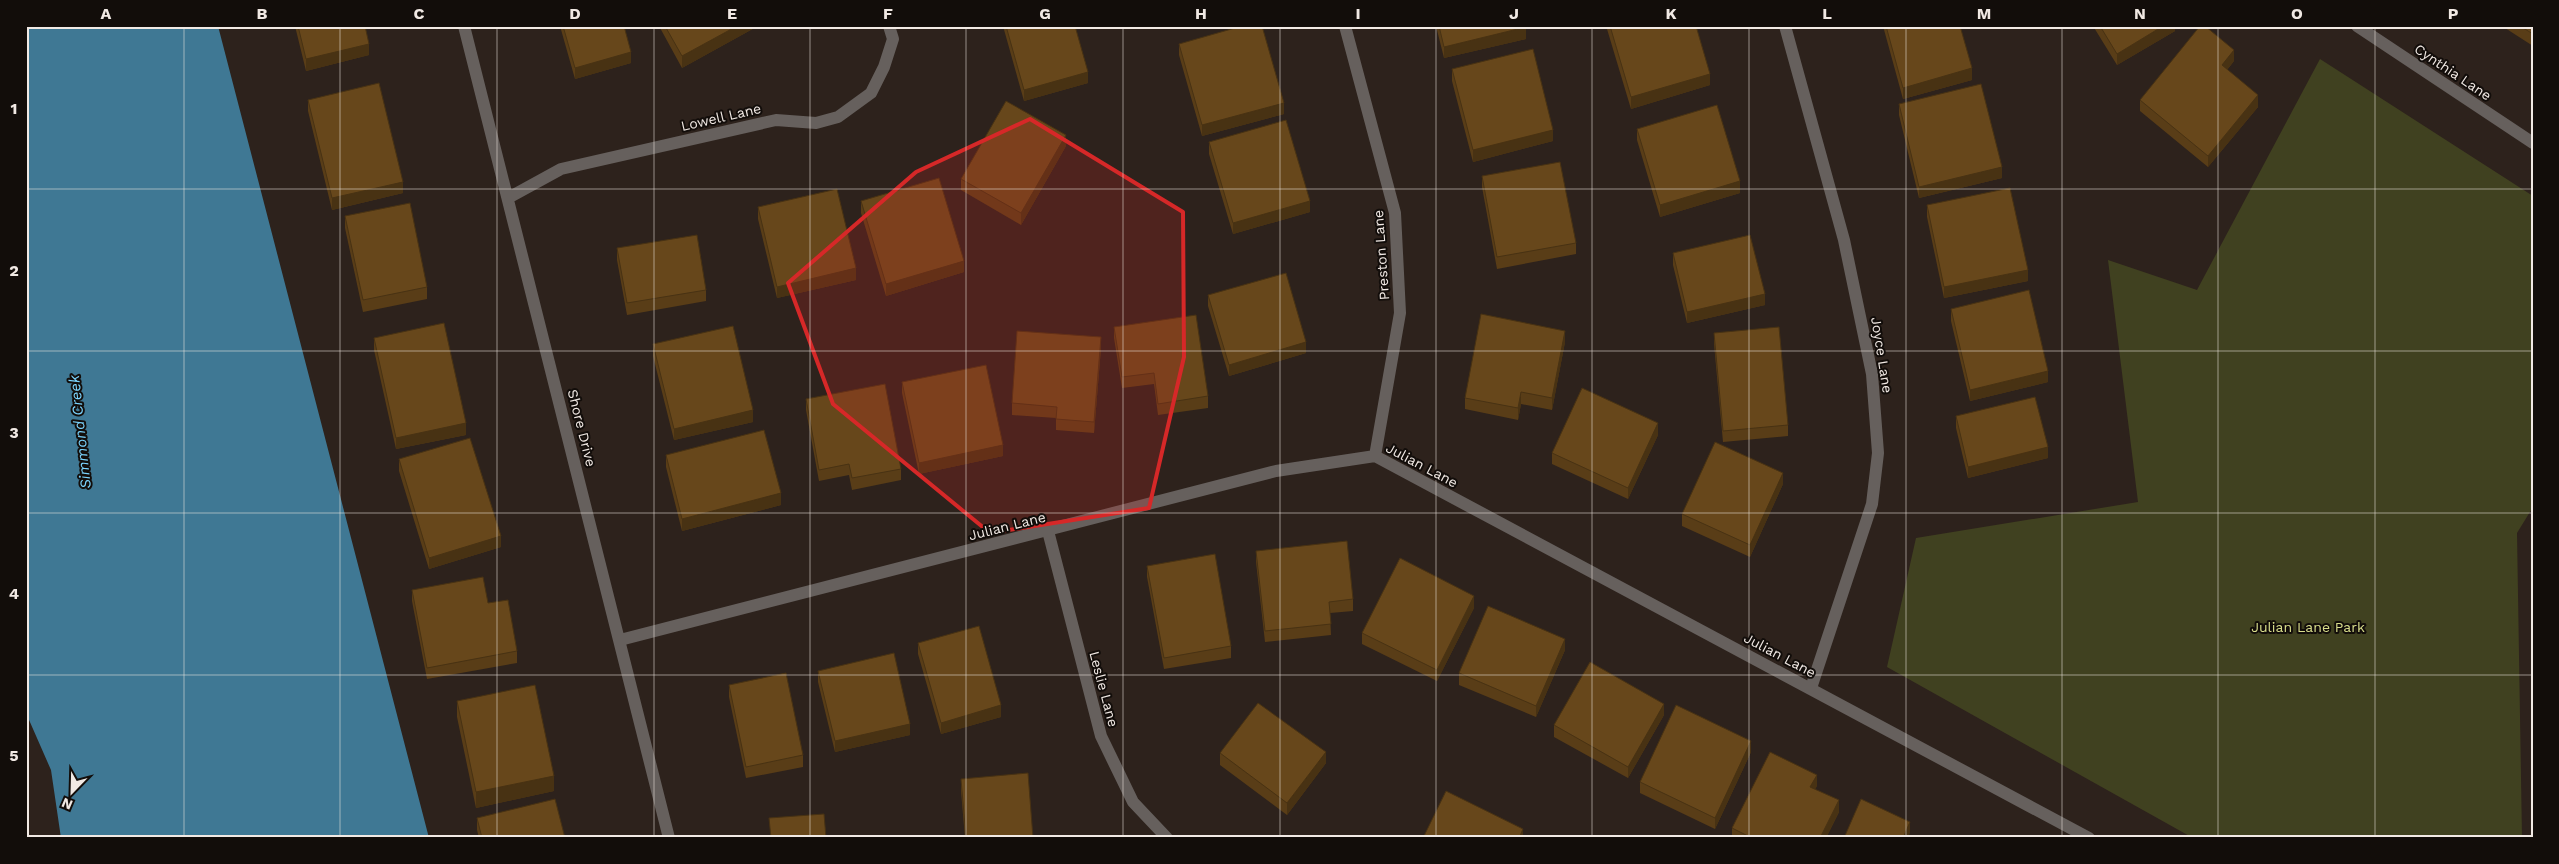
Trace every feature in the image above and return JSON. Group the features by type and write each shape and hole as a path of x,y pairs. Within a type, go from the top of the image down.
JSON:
{"street":[{"name":"Shore Drive","path":"464,26 669,838"},
{"name":"Lowell Lane","path":"508,198 561,169 776,120 816,123 838,117 872,93 884,68 893,39 889,26"},
{"name":"Preston Lane","path":"1345,26 1395,213 1400,313 1375,456"},
{"name":"Joyce Lane","path":"1785,26 1844,240 1872,374 1878,453 1872,504 1811,688"},
{"name":"Cynthia Lane","path":"2357,26 2533,143"},
{"name":"Julian Lane","path":"620,640 1276,471 1375,456 2089,838"},
{"name":"Leslie Lane","path":"1048,531 1101,736 1134,802 1167,838"}],"highlighted area":[{"path":"1030,119 1183,212 1184,357 1149,508 990,533 833,404 788,283 916,172"}],"green space":[{"name":"Julian Lane Park","path":"2320,59 2533,196 2533,507 2517,533 2522,838 2193,838 1887,667 1916,538 2138,502 2108,260 2197,290"}],"water":[{"name":"Simmond Creek","path":"26,26 218,26 429,838 61,838 51,770 26,713"}],"building":[{"path":"298,26 365,26 369,44 306,59"},
{"path":"563,26 624,26 631,52 575,68"},
{"path":"665,26 737,26 682,56"},
{"path":"1006,26 1075,26 1088,72 1024,90"},
{"path":"1242,26 1262,26 1284,103 1202,125 1179,44"},
{"path":"1439,26 1525,26 1526,27 1444,47"},
{"path":"1610,26 1696,26 1710,74 1631,97"},
{"path":"1886,26 1960,26 1972,68 1903,88"},
{"path":"2100,26 2163,26 2117,54"},
{"path":"2200,26 2205,26 2234,50 2222,65 2258,95 2208,156 2140,100"},
{"path":"2520,26 2533,26 2533,34"},
{"path":"1533,49 1553,130 1473,150 1452,69"},
{"path":"379,83 403,182 332,198 308,100"},
{"path":"1981,84 2002,167 1919,187 1899,104"},
{"path":"1006,101 1066,135 1021,213 961,179"},
{"path":"1717,105 1740,181 1660,205 1637,129"},
{"path":"1286,120 1310,201 1233,223 1209,142"},
{"path":"1560,162 1576,243 1497,257 1482,176"},
{"path":"939,178 964,261 886,284 861,201"},
{"path":"2010,188 2028,270 1944,287 1927,205"},
{"path":"837,189 856,268 777,287 758,207"},
{"path":"410,203 427,287 363,300 345,216"},
{"path":"697,235 706,290 627,303 617,248"},
{"path":"1750,235 1765,294 1687,312 1673,253"},
{"path":"1286,273 1306,342 1229,365 1208,295"},
{"path":"2029,290 2048,371 1970,390 1951,309"},
{"path":"1481,314 1565,331 1552,398 1521,392 1518,408 1465,398"},
{"path":"1196,315 1208,396 1158,404 1154,373 1122,377 1114,327"},
{"path":"444,323 466,423 396,438 374,338"},
{"path":"733,326 753,410 674,429 653,344"},
{"path":"1779,327 1788,425 1723,431 1714,333"},
{"path":"1017,331 1101,337 1094,422 1056,419 1057,407 1012,403"},
{"path":"986,365 1003,445 919,463 902,382"},
{"path":"885,384 901,469 852,478 849,464 819,470 806,399"},
{"path":"1582,388 1658,423 1628,488 1552,453"},
{"path":"2035,397 2048,447 1968,467 1956,416"},
{"path":"764,430 781,493 682,519 666,455"},
{"path":"470,438 501,536 429,558 399,459"},
{"path":"1715,442 1783,473 1750,545 1682,514"},
{"path":"1347,541 1353,599 1329,602 1331,624 1265,631 1256,551"},
{"path":"1215,554 1231,646 1164,658 1147,566"},
{"path":"1400,558 1474,596 1437,670 1362,633"},
{"path":"483,577 488,603 508,600 517,651 427,668 412,590"},
{"path":"1488,606 1565,639 1536,706 1459,673"},
{"path":"979,626 1001,705 941,723 918,643"},
{"path":"894,653 910,724 835,741 818,671"},
{"path":"1590,662 1664,704 1628,767 1554,725"},
{"path":"786,673 803,755 746,767 729,685"},
{"path":"535,685 554,776 476,792 457,701"},
{"path":"1258,703 1326,752 1287,803 1220,753"},
{"path":"1676,705 1751,741 1715,818 1640,782"},
{"path":"1770,752 1817,775 1810,787 1839,800 1820,838 1752,838 1732,828"},
{"path":"1028,773 1033,838 966,838 961,779"},
{"path":"1446,791 1523,829 1519,838 1423,838"},
{"path":"555,799 565,838 482,838 477,818"},
{"path":"1861,799 1910,822 1903,838 1844,838"},
{"path":"824,814 826,838 771,838 769,818"}]}
